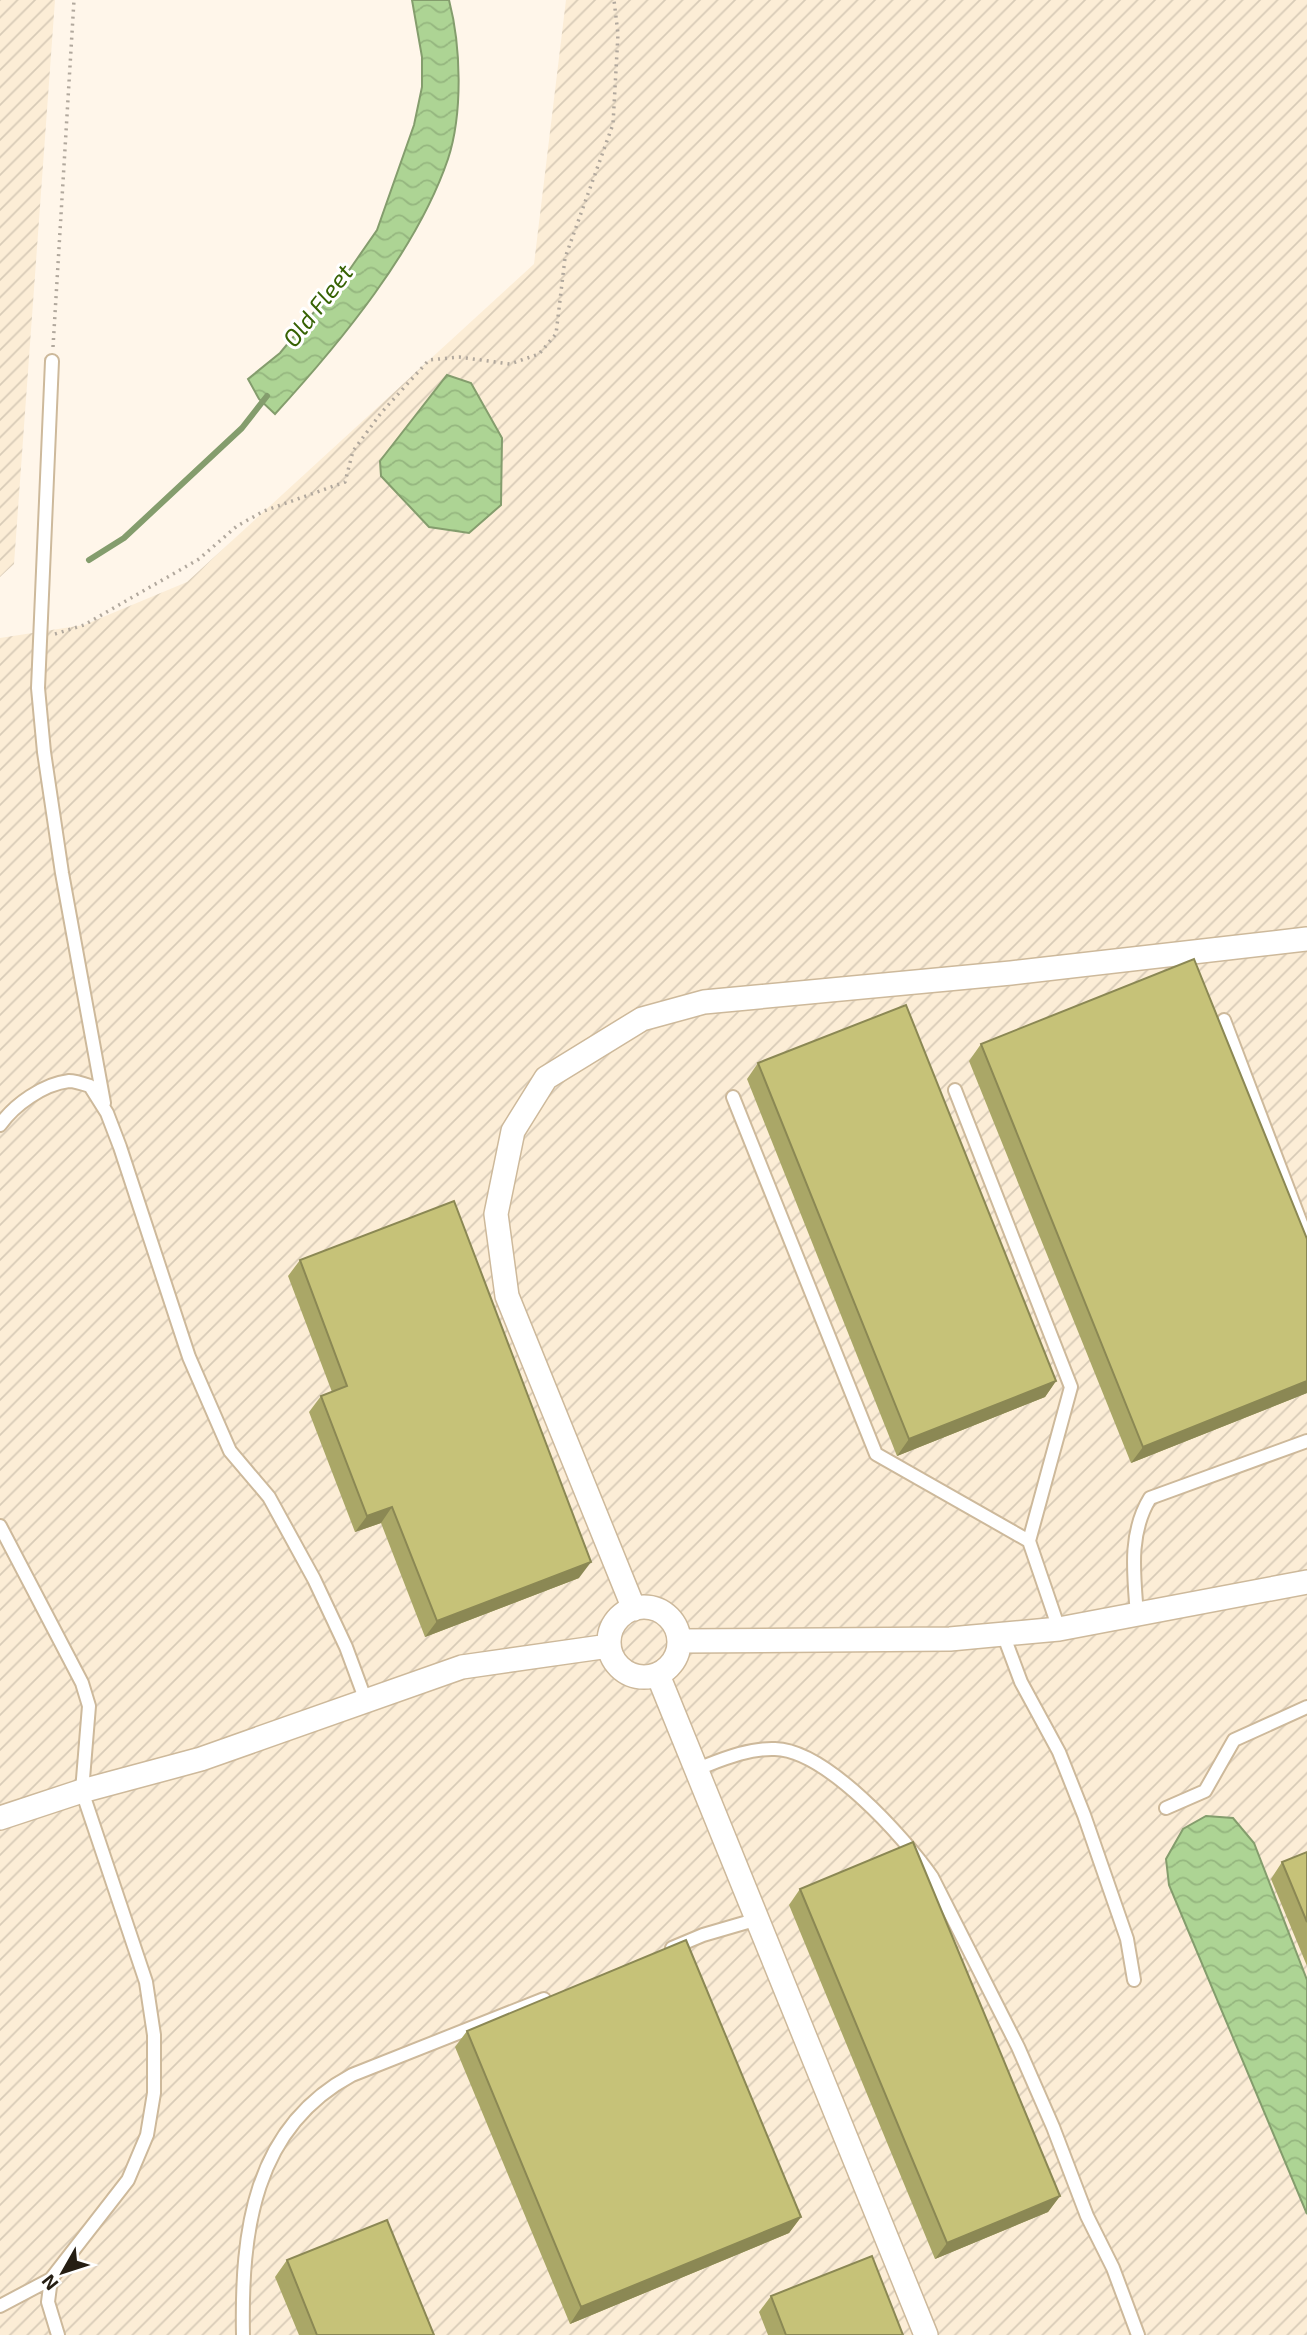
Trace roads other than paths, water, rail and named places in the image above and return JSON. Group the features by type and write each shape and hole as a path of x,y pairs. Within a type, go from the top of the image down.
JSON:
{"street":[{"path":"634,1609 507,1296 496,1214 513,1131 546,1078 642,1019 704,1002 998,974 1307,939"},
{"path":"680,1642 950,1639 1059,1629 1307,1582"},
{"path":"645,1607 665,1614 678,1631 680,1642 674,1662 658,1675 647,1678 626,1673 612,1657 610,1634 615,1623 623,1614 634,1609 645,1607"},
{"path":"0,1818 82,1791 201,1759 462,1667 609,1646"},
{"path":"658,1675 926,2335"}],"lane":[{"path":"52,361 38,688 61,873 107,1114 189,1357 230,1451 269,1497 314,1579 346,1647 366,1701"},
{"path":"1224,1020 1307,1239"},
{"path":"0,1125 5,1117 27,1099 44,1089 70,1081 90,1086 107,1114"},
{"path":"955,1090 1071,1387 1029,1541 1059,1629"},
{"path":"733,1097 876,1454 1029,1541"},
{"path":"1137,1615 1132,1560 1140,1514 1150,1498 1307,1441"},
{"path":"0,1526 82,1683 89,1706 82,1791 146,1982 154,2035 154,2093 147,2135 128,2180 51,2279 0,2306"},
{"path":"1003,1634 1021,1682 1059,1752 1084,1815 1127,1939 1134,1980"},
{"path":"1166,1808 1205,1791 1234,1740 1307,1707"},
{"path":"696,1769 740,1754 776,1749 797,1754 820,1766 857,1794 915,1852 932,1877 1018,2047 1138,2335"},
{"path":"654,1955 758,1919"},
{"path":"243,2335 246,2256 258,2190 269,2160 284,2132 303,2110 326,2088 352,2074 556,1994"},
{"path":"51,2279 48,2302 58,2335"}],"water":[{"path":"412,0 449,0 456,38 459,80 456,121 448,159 417,227 397,261 350,326 275,414 259,399 248,379 280,353 350,269 377,230 414,125 422,87 422,57"},
{"path":"447,375 471,383 502,438 501,505 469,533 429,527 381,476 380,461"},
{"path":"1206,1816 1233,1818 1254,1843 1307,1980 1307,2214 1169,1885 1166,1859 1183,1829"}],"waterway":[{"name":"Old Fleet","path":"89,560 124,538 242,428 267,396"}]}
